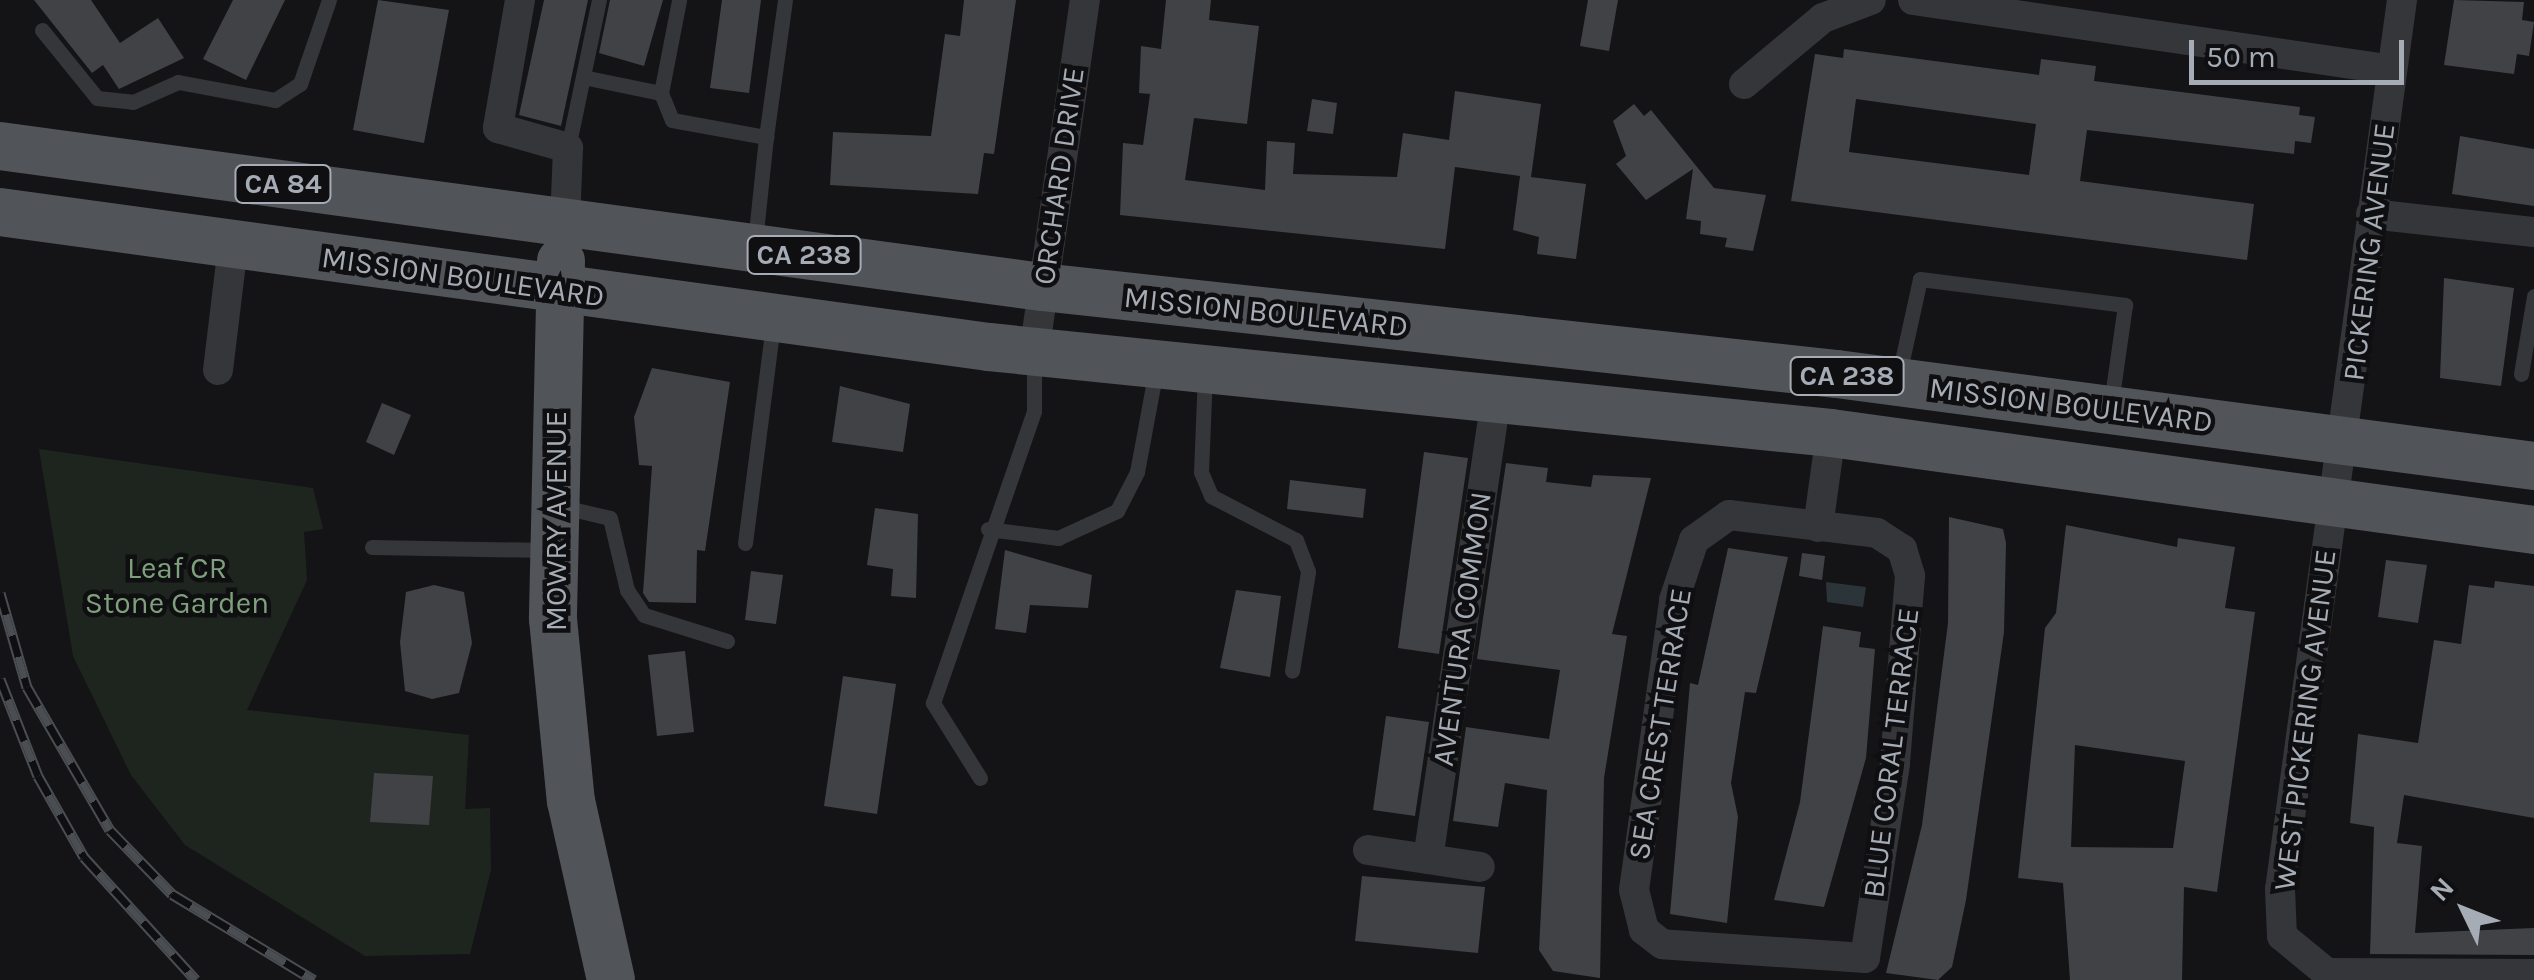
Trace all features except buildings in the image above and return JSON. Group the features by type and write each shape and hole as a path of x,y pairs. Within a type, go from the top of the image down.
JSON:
{"main road":[{"name":"MISSION BOULEVARD","path":"0,146 1042,287 1897,382 2534,466"},
{"name":"MISSION BOULEVARD","path":"0,212 1034,353 1831,434 2534,530"},
{"name":"MOWRY AVENUE","path":"566,223 558,290 553,528 574,819 595,980"},
{"name":"MOWRY AVENUE","path":"574,819 611,980"}],"street":[{"path":"520,0 498,128 568,148 566,223"},
{"name":"ORCHARD DRIVE","path":"1034,353 1085,0"},
{"path":"1744,84 1824,18 1871,0"},
{"path":"1913,0 2392,70"},
{"name":"PICKERING AVENUE","path":"2337,504 2371,214 2402,0"},
{"path":"2371,214 2534,232"},
{"path":"218,370 233,246"},
{"name":"AVENTURA COMMON","path":"1428,859 1496,400"},
{"path":"1818,526 1831,434"},
{"name":"WEST PICKERING AVENUE","path":"2337,504 2280,889 2282,936 2328,972 2534,974"},
{"name":"SEA CREST TERRACE","path":"1818,526 1729,515 1706,522 1674,600 1634,890 1644,930 1662,944 1865,958"},
{"name":"BLUE CORAL TERRACE","path":"1818,526 1877,533 1902,549 1909,642 1865,958"},
{"path":"1368,850 1480,867"}],"lane":[{"path":"42,30 96,98 133,102 178,82 275,100 300,84 329,0"},
{"path":"568,148 599,0"},
{"path":"679,0 660,94 672,120 766,137"},
{"path":"754,248 785,0"},
{"path":"583,77 660,94"},
{"path":"1897,382 1920,280 2124,305 2110,410"},
{"path":"2521,374 2534,296"},
{"path":"745,543 774,318"},
{"path":"980,778 934,704 988,529 1034,411 1034,353"},
{"path":"988,529 1058,538 1118,511 1137,472 1156,365"},
{"path":"1206,370 1201,472 1211,496 1296,540 1308,572 1292,671"},
{"path":"372,546 553,528 610,518 627,590 644,615 727,641"}],"green space":[{"name":"Leaf CR Stone Garden","path":"39,449 313,488 323,529 304,532 307,580 247,710 469,735 465,809 490,808 491,870 470,954 365,956 185,845 131,775 73,656"}],"shaded area":[{"path":"1826,582 1866,587 1863,607 1827,602"}],"railway":[{"path":"0,593 27,687 110,830 172,894 314,980"},
{"path":"0,679 38,776 84,857 196,980"}]}
